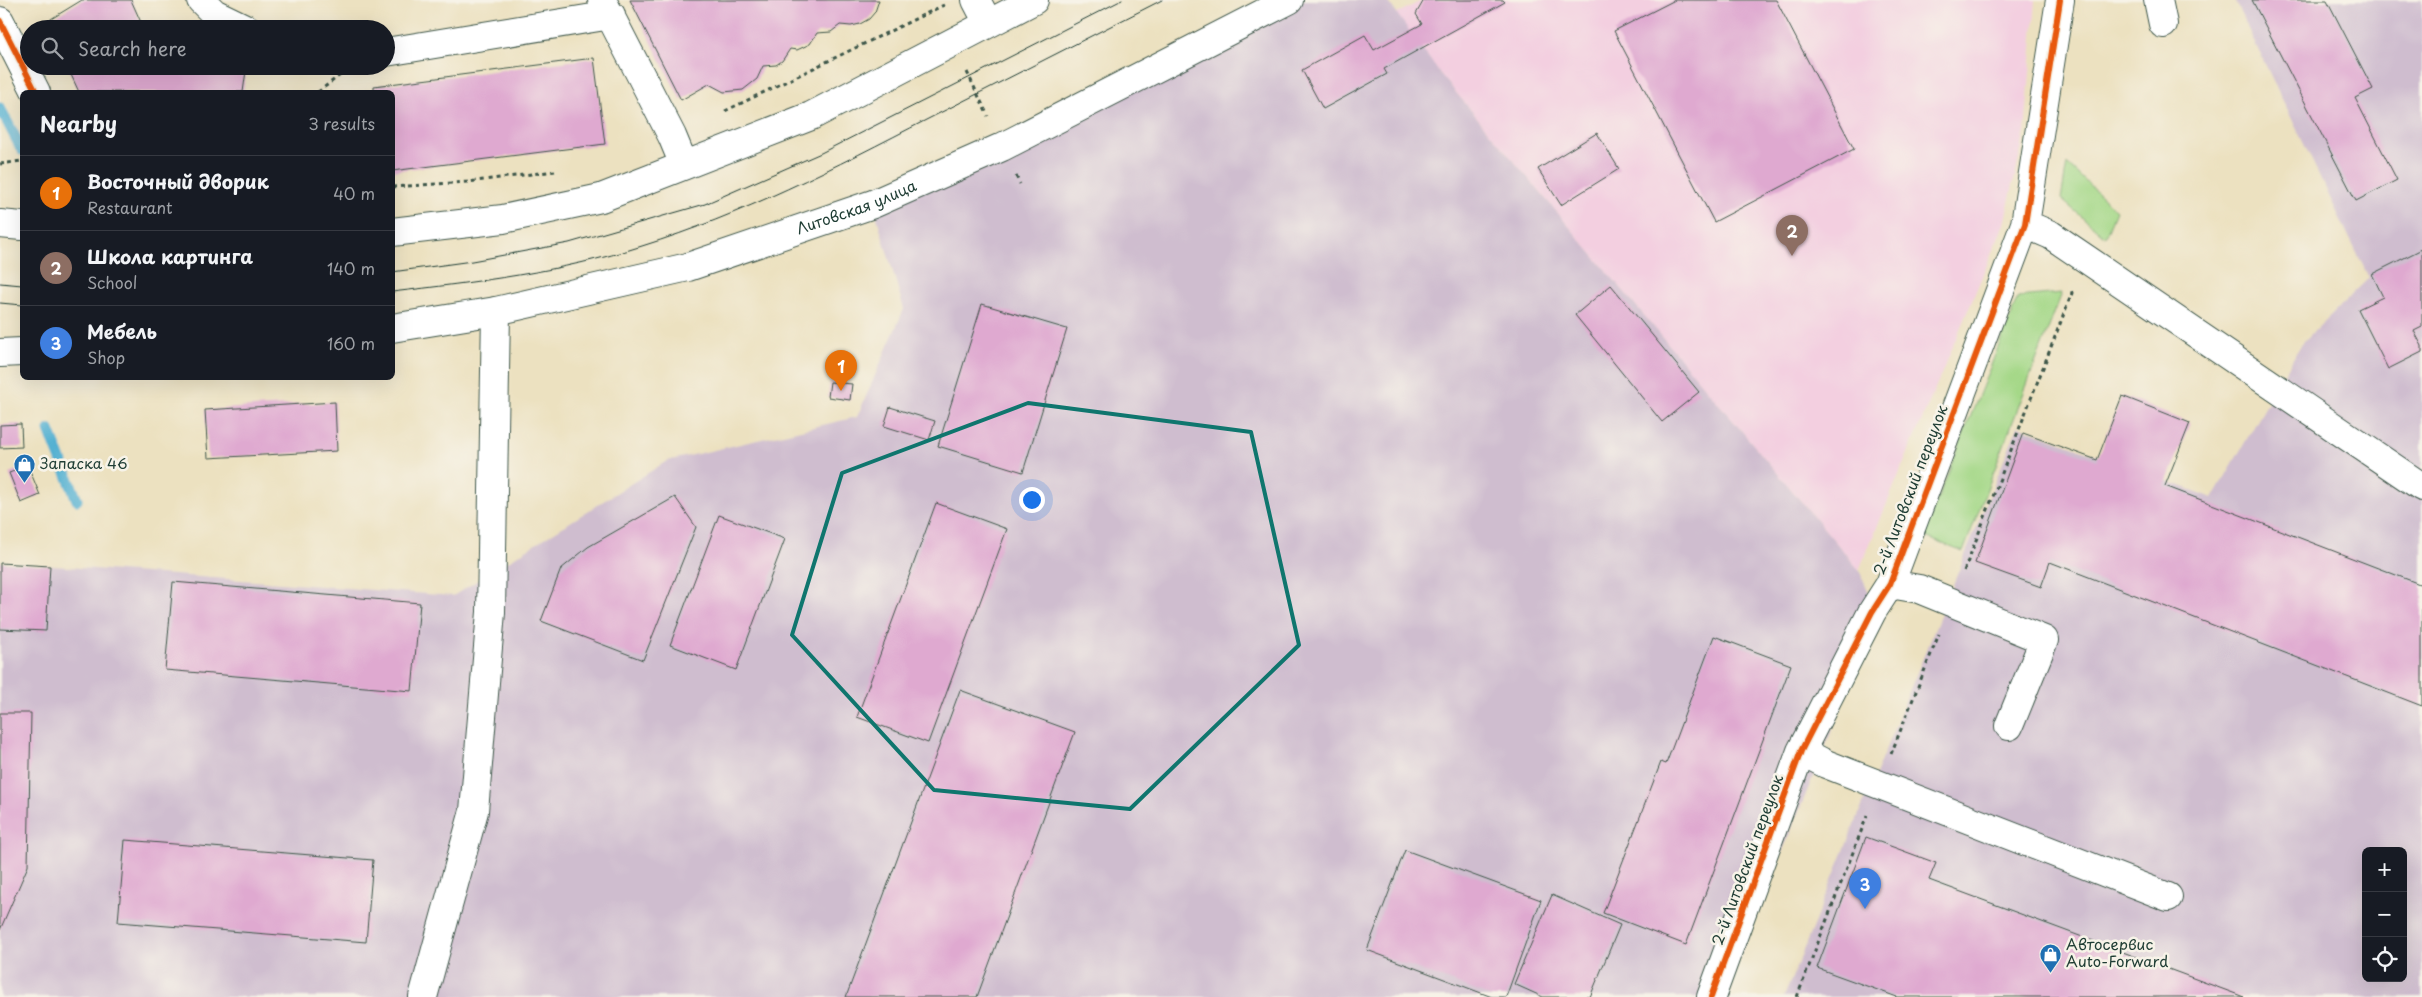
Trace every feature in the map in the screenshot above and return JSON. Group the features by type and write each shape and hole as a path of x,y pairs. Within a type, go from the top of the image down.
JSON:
{"main road":[{"path":"201,0 214,13 228,20"},
{"path":"395,232 502,219 601,198 811,116 953,42 982,12 1034,0"},
{"name":"Литовская улица","path":"395,328 496,311 688,267 873,204 1002,147 1289,0"},
{"name":"2-й Литовский переулок","path":"1711,997 1801,751 1872,612 1890,584 2025,224 2060,0"},
{"path":"395,50 606,7 672,136 684,165"},
{"path":"0,21 20,60"},
{"path":"27,75 35,90"},
{"path":"0,224 20,226"},
{"path":"2025,224 2051,235 2422,487"},
{"path":"423,997 474,811 491,612 496,311"},
{"path":"0,353 20,352"},
{"path":"1890,584 1919,589 2044,640 2010,726"},
{"path":"1801,751 1826,764 2168,897"}],"path":[{"path":"936,8 1020,184"},
{"path":"321,90 340,75"},
{"path":"0,164 20,161"},
{"path":"1797,997 2072,293 2069,284"}],"highlighted area":[{"path":"1028,403 1251,432 1299,645 1130,809 934,790 792,635 842,473"}],"shaded area":[{"path":"1289,0 1387,0 1441,75 1859,570 1879,615 1723,997 0,997 0,562 453,596 667,461 857,417 904,309 873,204"},
{"path":"1423,0 2036,0 2025,132 2004,224 1859,570 1441,75 1396,14"},
{"path":"2234,0 2422,0 2422,997 1784,997 2018,426 2213,498 2302,343 2369,278"}],"green space":[{"path":"2067,164 2116,210 2105,237 2061,199"},
{"path":"2062,293 1963,552 1923,536 2018,297"}],"building":[{"path":"82,0 131,0 140,20 49,20"},
{"path":"630,0 879,0 875,12 869,19 851,26 840,25 831,32 817,33 810,44 797,50 790,49 782,61 776,65 763,66 757,79 743,90 724,92 709,84 681,100"},
{"path":"1424,0 1503,0 1505,2 1384,69 1387,74 1323,109 1302,70 1365,35 1374,50 1422,24 1416,14"},
{"path":"1675,0 1776,0 1854,149 1714,222 1614,31"},
{"path":"2252,0 2327,0 2373,89 2355,98 2397,180 2356,201"},
{"path":"594,58 605,144 395,171 395,90 374,90 374,86"},
{"path":"71,75 245,75 243,90 78,90"},
{"path":"1597,133 1619,169 1561,205 1538,169"},
{"path":"2422,249 2422,327 2414,331 2422,346 2422,352 2388,369 2358,309 2383,297 2372,274"},
{"path":"1611,285 1699,392 1662,422 1575,315"},
{"path":"982,304 1067,329 1023,472 938,446"},
{"path":"830,382 852,384 850,400 828,397"},
{"path":"2122,396 2190,423 2165,486 2422,585 2422,706 2050,562 2041,587 1975,563 2023,433 2097,460"},
{"path":"335,402 337,451 208,458 205,410"},
{"path":"890,407 935,421 929,440 884,426"},
{"path":"21,424 22,447 0,448 0,425"},
{"path":"28,466 40,495 21,503 9,473"},
{"path":"675,497 696,527 643,660 541,621 561,569 588,547"},
{"path":"936,503 1007,529 928,743 857,717"},
{"path":"719,515 785,539 736,670 670,645"},
{"path":"0,563 50,566 46,631 0,629"},
{"path":"173,582 420,603 412,691 165,670"},
{"path":"1714,636 1791,665 1686,945 1603,913 1661,762 1666,764"},
{"path":"960,690 1075,732 977,997 846,997"},
{"path":"0,713 31,713 28,866 0,930"},
{"path":"1866,837 1936,863 1929,880 2244,997 1897,997 1817,968"},
{"path":"125,840 373,860 366,942 118,922"},
{"path":"1405,850 1541,900 1506,997 1492,997 1367,950"},
{"path":"1552,895 1620,925 1590,997 1543,997 1514,984"}],"waterway":[{"path":"0,108 20,146"},
{"path":"49,430 77,500"}],"tram line":[{"path":"395,272 472,261 569,243 705,204 821,153 1122,0"},
{"path":"395,292 487,280 581,263 642,246 716,220 788,189 858,155 1162,0"},
{"path":"0,283 20,285"},
{"path":"0,303 20,305"}],"cycle path":[{"path":"1711,997 1801,751 1872,612 1890,584 2025,224 2060,0"},
{"path":"0,21 20,60"},
{"path":"27,75 35,90"}],"place":[{"name":"Школа картинга","path":"1792,256"},
{"name":"Восточный дворик","path":"841,391"},
{"name":"Запаска 46","path":"24,483"},
{"name":"Мебель","path":"1865,909"},
{"name":"Автосервис Auto-Forward","path":"2050,973"}]}
